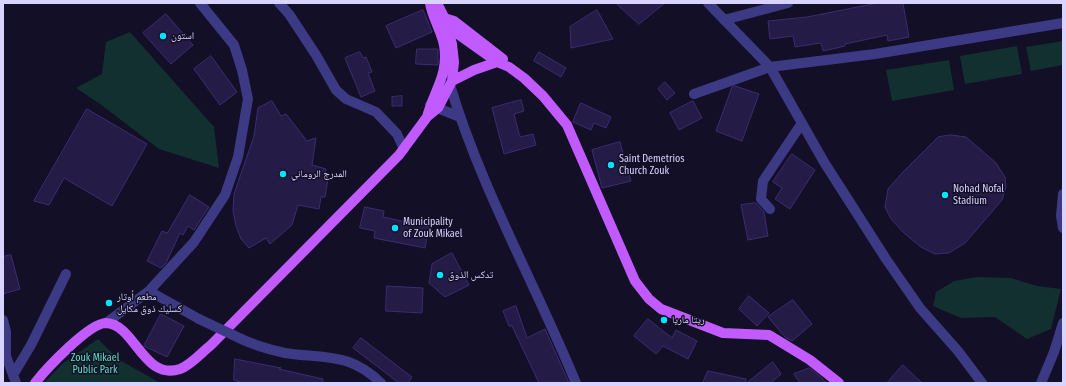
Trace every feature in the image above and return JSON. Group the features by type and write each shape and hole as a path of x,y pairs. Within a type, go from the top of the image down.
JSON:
{"main road":[{"path":"430,3 452,44 454,62 451,83"},
{"path":"434,107 442,80 444,62 444,45 437,3"},
{"path":"441,22 497,62 509,67 524,78 543,96 567,125 635,281 649,299 661,309 708,329 732,334 769,335 810,360 839,383"},
{"path":"441,22 463,27 502,58 509,67"},
{"path":"35,383 76,341 92,329 106,323 123,331 153,364 160,369 180,369 211,345 256,301 404,149 451,83 474,70 497,62"}],"street":[{"path":"106,323 149,291 194,242 224,195 238,157 248,100 242,70 234,45 200,3"},
{"path":"279,3 290,14 336,90 346,99 376,112 397,134 404,149"},
{"path":"708,3 770,67 829,169 904,286 920,308 958,351 982,383"},
{"path":"724,20 788,3"},
{"path":"694,94 770,67 875,54 1063,23"},
{"path":"451,83 460,117 482,176 576,383"},
{"path":"434,107 460,117"},
{"path":"770,209 761,199 763,182 802,123"},
{"path":"1063,194 1061,216 1063,228"},
{"path":"14,379 66,274"},
{"path":"149,291 199,319 255,346 278,351 344,360 363,368 379,382"},
{"path":"3,320 6,332 5,356 14,379"},
{"path":"1041,383 1054,352 1063,323"}],"green space":[{"path":"130,32 214,127 219,168 159,149 100,104 76,88 102,74 106,42"},
{"path":"1063,41 1063,65 1031,71 1026,47"},
{"path":"1017,46 1022,74 965,84 960,56"},
{"path":"949,60 954,90 892,101 886,70"},
{"path":"977,277 1011,278 1037,286 1061,289 1051,329 1027,339 995,317 961,318 933,306 936,292 954,281"},
{"name":"Zouk Mikael Public Park","path":"98,339 118,359 160,383 44,383 62,364"}],"building":[{"path":"616,3 665,3 639,24"},
{"path":"878,3 903,3 909,37 888,41 887,35 845,44 845,46 823,51 821,43 795,47 793,36 770,39 768,21 807,17"},
{"path":"423,10 432,32 396,48 386,26"},
{"path":"597,10 613,39 571,48 570,27"},
{"path":"166,14 193,45 171,64 143,33"},
{"path":"417,49 438,49 438,65 416,64"},
{"path":"360,52 363,58 366,57 372,72 368,73 375,91 361,97 345,58"},
{"path":"539,52 566,68 561,77 534,61"},
{"path":"211,56 237,92 220,105 194,69"},
{"path":"665,82 675,93 667,100 658,89"},
{"path":"735,86 759,94 742,141 716,131 732,87"},
{"path":"402,96 402,106 392,106 392,97"},
{"path":"521,100 524,111 514,114 520,137 533,134 536,145 504,154 492,108"},
{"name":"المدرج الروماني","path":"272,101 281,116 286,114 307,141 316,138 312,165 326,169 324,179 328,179 325,197 321,197 319,209 298,205 292,225 270,244 266,238 249,248 241,239 236,226 233,211 234,194 254,136 258,108"},
{"path":"693,101 702,118 679,130 670,113"},
{"path":"581,103 611,117 606,128 594,123 591,130 573,122"},
{"path":"87,109 147,144 112,206 64,178 49,205 34,201"},
{"name":"Nohad Nofal Stadium","path":"951,135 966,137 996,163 1005,177 1006,187 1002,200 965,243 949,253 935,254 921,247 904,233 891,219 885,207 888,189 902,173 938,137"},
{"name":"Saint Demetrios Church Zouk","path":"620,142 631,181 602,188 592,150"},
{"path":"792,154 815,170 790,209 775,199 782,188 773,182"},
{"path":"190,195 209,207 194,230 188,226 183,235 180,233 166,263 161,268 147,261 162,231 167,233"},
{"path":"756,203 764,212 768,236 748,240 741,205"},
{"name":"Municipality of Zouk Mikael","path":"365,207 384,211 383,217 429,227 425,248 374,238 375,231 360,228"},
{"path":"452,253 469,285 445,297 429,283 432,264"},
{"path":"11,255 20,289 3,294 3,257"},
{"path":"387,286 423,288 422,313 386,311"},
{"path":"749,296 769,313 757,326 739,309"},
{"path":"793,300 812,324 792,341 786,338 768,317"},
{"path":"516,306 527,338 545,329 569,383 539,383 512,326 509,326 503,311"},
{"path":"161,314 184,326 167,357 144,346"},
{"path":"648,319 672,338 676,330 697,341 688,359 663,346 656,354 634,336"},
{"path":"361,338 412,377 408,383 399,383 353,348"},
{"path":"235,359 281,368 279,369 323,379 323,383 243,383 234,380"},
{"path":"773,362 781,374 771,383 747,383"},
{"path":"903,365 922,383 887,383"},
{"path":"810,368 826,383 800,383 794,374"},
{"path":"708,371 746,379 745,383 703,383"}],"place":[{"name":"استون","path":"163,36"},
{"name":"Saint Demetrios Church Zouk","path":"611,165"},
{"name":"المدرج الروماني","path":"283,174"},
{"name":"Nohad Nofal Stadium","path":"945,195"},
{"name":"Municipality of Zouk Mikael","path":"395,228"},
{"name":"تدكس الذوق","path":"440,275"},
{"name":"مطعم أوتار كسليك ذوق مكايل","path":"109,303"},
{"name":"ريتا ماريا","path":"664,320"}]}
